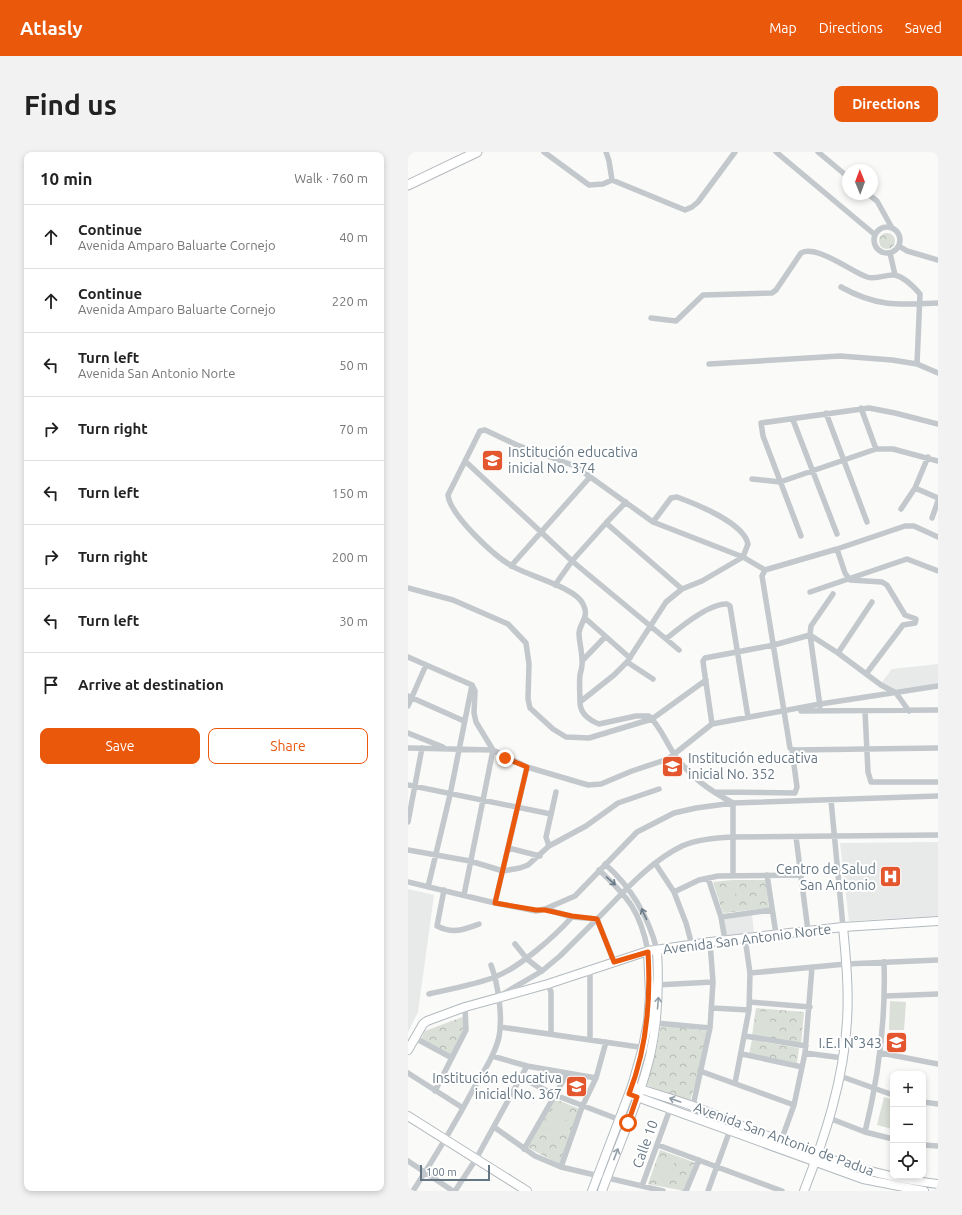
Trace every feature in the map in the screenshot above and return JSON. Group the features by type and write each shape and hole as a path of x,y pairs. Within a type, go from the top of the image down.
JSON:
{"main road":[{"path":"408,179 461,152"},
{"path":"408,185 477,152"}],"street":[{"path":"544,152 589,185 603,184 612,180 685,210 698,202 735,152"},
{"path":"606,152 610,161 612,180"},
{"path":"776,152 874,234"},
{"path":"818,152 842,172"},
{"path":"876,200 892,228 898,233 899,246"},
{"path":"874,234 882,228 892,228"},
{"path":"874,234 874,243 878,250 890,253"},
{"path":"890,253 899,246"},
{"path":"899,246 907,251 938,260"},
{"path":"651,318 676,321 703,295 772,292 776,290 805,251 813,251 868,277 895,275 911,285 920,294 918,364"},
{"path":"890,253 895,275"},
{"path":"841,287 871,301 895,305 938,303"},
{"path":"709,364 840,356 892,360 918,364 938,373"},
{"path":"861,408 876,449"},
{"path":"801,536 763,436 761,423 793,420 861,408 895,412 938,424"},
{"path":"826,413 867,522"},
{"path":"793,420 837,534"},
{"path":"653,679 628,660 586,619 584,606 580,599 555,585 511,566 477,537 460,519 449,502 450,489 480,431 485,430 517,445 575,466 653,522 743,558 765,570 837,549 909,525 938,536"},
{"path":"752,479 780,482 876,449 893,449 928,457 938,461"},
{"path":"901,509 915,488 928,457"},
{"path":"465,461 541,530 572,561 679,650"},
{"path":"511,566 541,530 590,477"},
{"path":"915,488 938,498"},
{"path":"580,702 614,675 628,660 666,602 682,589 702,581 743,558 748,544 745,535 720,517 698,505 677,497 670,498 653,522"},
{"path":"932,518 938,501"},
{"path":"555,585 572,561 626,502"},
{"path":"606,523 682,589"},
{"path":"837,549 845,573 850,580"},
{"path":"810,592 850,580 907,559 938,571"},
{"path":"712,792 795,793 797,787 762,576 765,570"},
{"path":"850,580 882,582 887,585 905,615 916,620 915,623 902,625 866,674"},
{"path":"408,588 453,600 508,624 526,643 529,664 528,699 530,708 552,729 566,737 589,738 652,719 706,680"},
{"path":"820,707 810,626 834,594"},
{"path":"838,653 872,602"},
{"path":"666,638 681,626 710,608 727,604 730,606 748,716"},
{"path":"586,619 579,631 582,661 580,676 580,709 590,719 599,724 636,716 649,716 675,755 698,782 712,792 733,802"},
{"path":"712,724 703,661 705,658 774,645 810,635 896,693 909,710"},
{"path":"582,661 605,637"},
{"path":"408,657 472,685 475,691 474,713 476,722 493,750 464,895"},
{"path":"408,706 410,696 426,665"},
{"path":"428,887 450,795 472,685"},
{"path":"408,748 493,750 527,767 588,784 601,784 632,771 668,759 675,755 712,724 748,716 820,707 938,686"},
{"path":"410,696 464,721"},
{"path":"820,707 865,711 938,710"},
{"path":"865,711 867,749 871,782 938,782"},
{"path":"408,733 446,748"},
{"path":"408,822 422,748"},
{"path":"792,750 938,748"},
{"path":"495,903 527,767"},
{"path":"408,785 450,795 551,814"},
{"path":"408,850 470,861 503,870 520,868 540,856 549,846 586,826 618,802 659,789"},
{"path":"549,846 546,837 556,792"},
{"path":"545,910 575,896 637,832 653,823 681,811 733,802 938,796"},
{"path":"804,1191 829,1118 840,1076 847,1022 846,964 836,836 831,800"},
{"path":"733,802 733,876"},
{"path":"498,998 542,971 560,956 655,863 682,846 707,839 734,837 938,835"},
{"path":"796,837 808,931"},
{"path":"508,848 540,856"},
{"path":"655,863 674,892 692,944"},
{"path":"602,1191 641,1089 652,1048 656,1023 659,985 651,929 642,909 629,888 605,864"},
{"path":"592,1191 632,1086 643,1047 648,1022 653,951 636,913 624,893 599,870"},
{"path":"767,875 776,934"},
{"path":"674,892 699,880 708,878 801,875"},
{"path":"708,878 721,917 725,940"},
{"path":"408,882 495,903 597,919"},
{"path":"444,890 437,926 446,930 460,931 479,924"},
{"path":"721,917 772,910"},
{"path":"429,994 495,977 527,959 563,927 572,916"},
{"path":"597,919 614,962"},
{"name":"Avenida San Antonio Norte","path":"415,1038 423,1024 465,1007 548,984 588,970 653,951 692,944 776,934 843,927 938,921"},
{"path":"735,1083 742,1054 750,1002 750,973 746,938"},
{"path":"691,1115 710,1028 713,982 710,942"},
{"path":"514,944 527,959 542,971"},
{"path":"750,973 846,964 938,960"},
{"path":"865,1132 875,1089 881,1053 886,996 884,962"},
{"path":"413,1191 426,1172 463,1108 492,1056 499,1037 500,1026 498,998 495,977 491,965"},
{"path":"781,1141 794,1105 805,1053 810,1007 812,967"},
{"path":"588,970 590,976 590,1040"},
{"path":"650,985 713,982"},
{"path":"548,984 551,992 551,1034"},
{"path":"886,996 938,994"},
{"path":"750,1002 810,1007"},
{"path":"435,1091 466,1030 465,1007"},
{"path":"712,1008 749,1010"},
{"path":"656,1023 710,1028"},
{"path":"500,1026 652,1048"},
{"path":"745,1036 806,1046"},
{"path":"408,1050 415,1038 452,1058"},
{"path":"561,1166 582,1107 596,1078 606,1042"},
{"path":"805,1053 843,1058"},
{"path":"881,1053 938,1064"},
{"path":"742,1054 802,1067"},
{"path":"492,1056 527,1066 596,1078"},
{"path":"408,1161 454,1191 476,1159 520,1076 527,1066"},
{"path":"700,1070 794,1105"},
{"path":"408,1073 463,1108"},
{"path":"524,1149 567,1074"},
{"path":"520,1076 555,1095 582,1107 628,1123"},
{"path":"840,1076 890,1094"},
{"name":"Avenida San Antonio de Padua","path":"632,1086 693,1107 781,1141 886,1188 924,1191"},
{"name":"Avenida San Antonio de Padua","path":"629,1094 670,1110 691,1115 730,1130 816,1157 874,1173 938,1184"},
{"path":"926,1102 938,1104"},
{"name":"Calle 10","path":"642,1186 670,1110"},
{"path":"408,1116 527,1191"},
{"path":"829,1118 865,1132 890,1138"},
{"path":"494,1127 535,1156 561,1166 663,1191"},
{"path":"708,1191 730,1130"},
{"path":"658,1145 717,1166 767,1188 782,1191"},
{"path":"926,1145 938,1146"},
{"path":"686,1191 699,1160"}],"shaded area":[{"path":"938,664 938,684 890,690 882,682 892,669"},
{"name":"Centro de Salud San Antonio","path":"938,842 938,916 849,921 840,843"},
{"path":"408,889 434,895 418,1012 408,1032"},
{"path":"752,915 754,932 726,936 724,919"}],"green space":[{"path":"887,233 894,238 895,241 890,248 887,249 880,244 879,241 884,234"},
{"path":"732,880 765,880 769,908 723,913 713,882"},
{"path":"734,887 738,910 726,913 721,889"},
{"path":"890,1001 906,1002 904,1030 889,1030"},
{"path":"756,1008 804,1012 801,1045 752,1036"},
{"path":"757,1011 771,1012 769,1037 755,1036"},
{"path":"465,1016 465,1030 451,1056 421,1039 425,1031"},
{"path":"661,1025 707,1031 700,1069 690,1101 646,1085 656,1052"},
{"path":"752,1040 799,1048 797,1063 749,1054"},
{"path":"884,1097 890,1099 890,1128 877,1125"},
{"path":"555,1099 580,1109 561,1165 527,1147"},
{"path":"555,1105 570,1113 557,1134 543,1125"},
{"path":"660,1150 696,1163 685,1191 648,1184"},
{"path":"661,1156 675,1161 668,1180 654,1176"}],"place":[{"name":"Institución educativa inicial No. 374","path":"493,460"},
{"name":"Institución educativa inicial No. 352","path":"673,766"},
{"name":"Centro de Salud San Antonio","path":"891,877"},
{"name":"I.E.I N°343","path":"897,1043"},
{"name":"Institución educativa inicial No. 367","path":"577,1086"}],"route":[{"path":"505,758 527,767 495,903 597,919 614,962 648,952 650,995 648,1022 643,1047 629,1094 637,1097 628,1123"}]}
